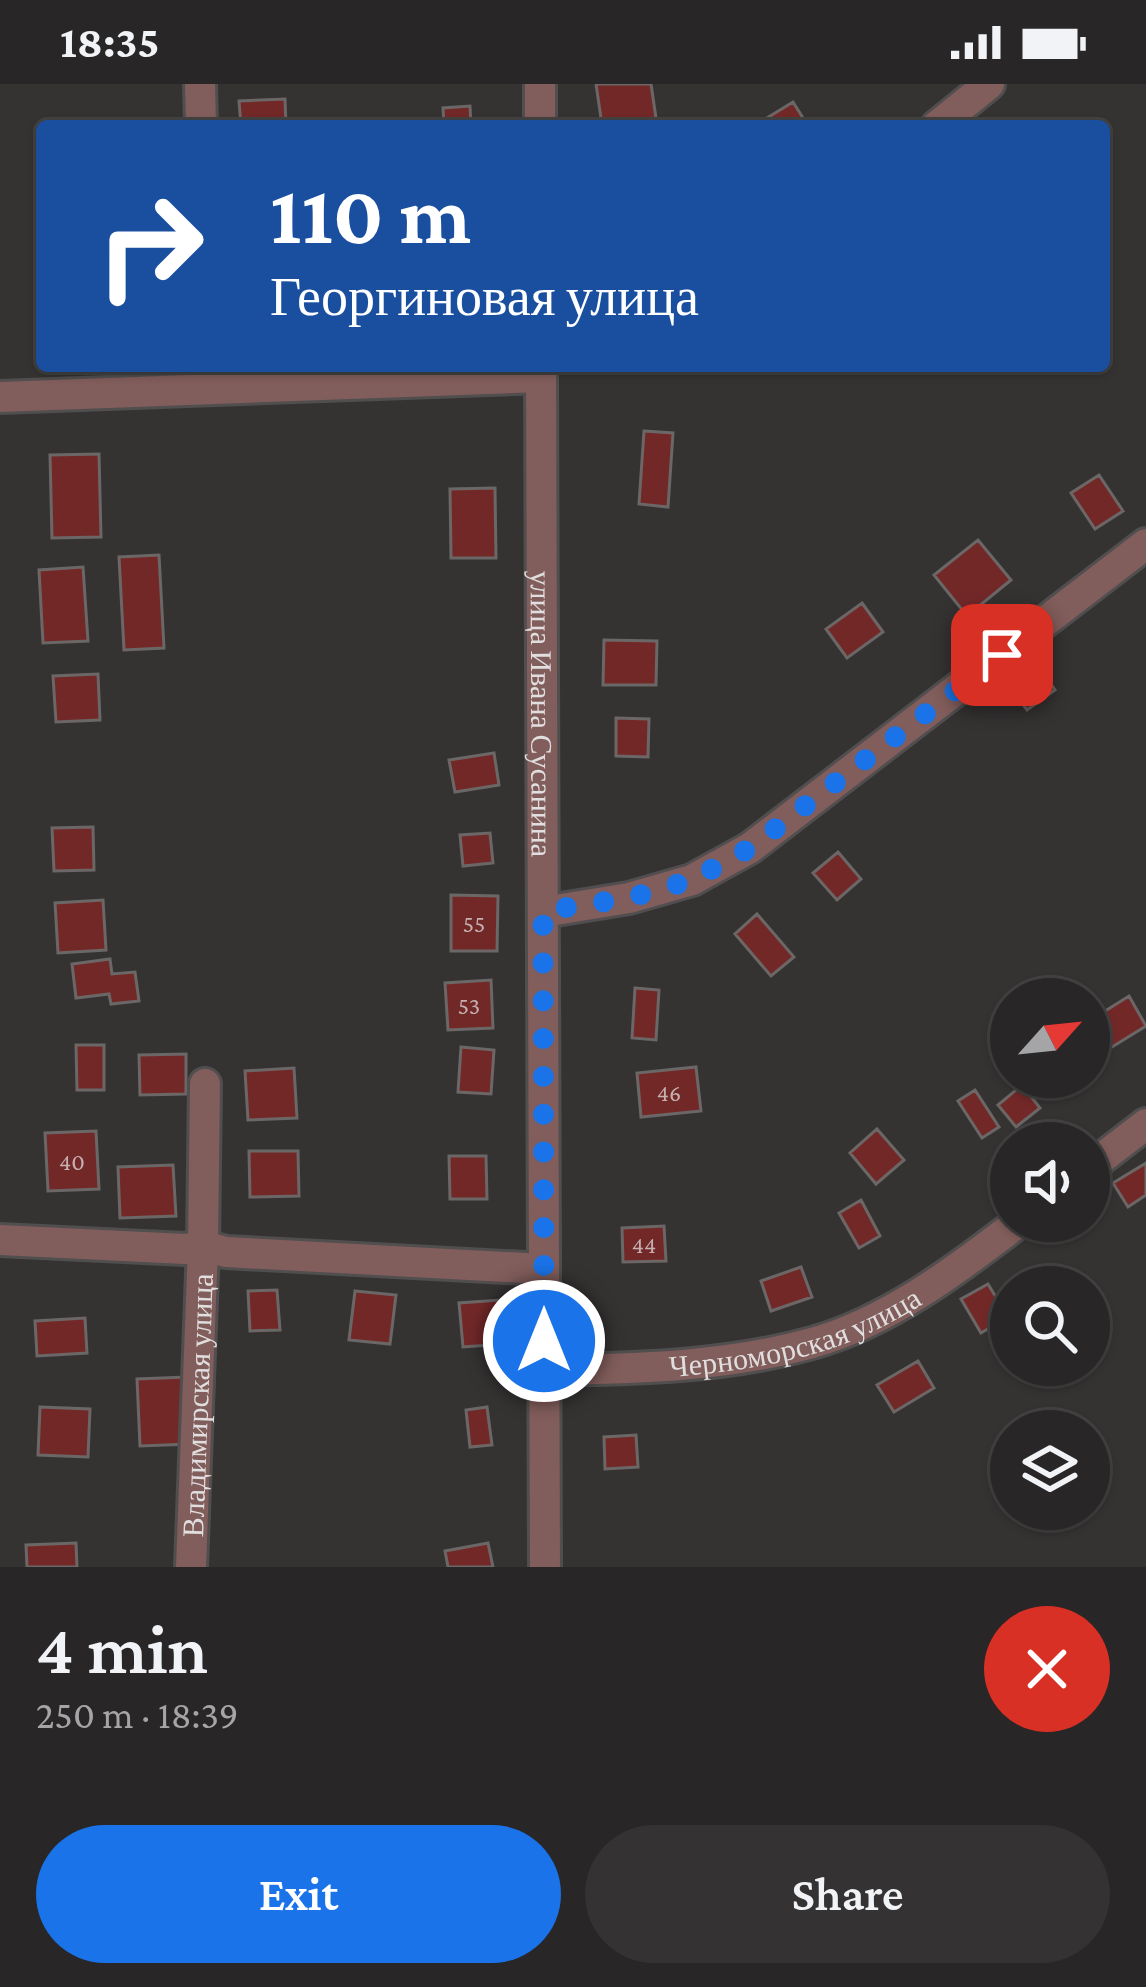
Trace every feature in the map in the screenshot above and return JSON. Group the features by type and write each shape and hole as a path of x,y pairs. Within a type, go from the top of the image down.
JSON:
{"street":[{"path":"200,84 201,120"},
{"path":"539,84 540,120"},
{"path":"944,120 989,84"},
{"path":"0,397 210,378 494,372"},
{"name":"улица Ивана Сусанина","path":"541,372 545,1567"},
{"path":"543,911 629,898 692,880 750,848 1146,544"},
{"name":"Владимирская улица","path":"191,1567 205,1084"},
{"path":"1110,1152 1146,1124"},
{"path":"0,1240 203,1246 226,1252 544,1269"},
{"name":"Черноморская улица","path":"544,1370 631,1369 738,1359 815,1342 876,1317 990,1241"}],"building":[{"path":"596,84 651,84 656,118 601,120"},
{"path":"285,99 286,120 241,120 239,101"},
{"path":"793,102 804,120 764,120"},
{"path":"470,106 471,120 444,120 443,108"},
{"path":"644,431 673,433 668,507 639,504"},
{"path":"99,454 101,537 52,538 50,455"},
{"path":"1099,475 1123,511 1095,529 1071,493"},
{"path":"495,488 496,558 451,558 450,489"},
{"path":"978,540 1011,580 967,616 934,575"},
{"path":"159,555 164,648 124,650 119,557"},
{"path":"83,567 88,641 43,643 39,570"},
{"path":"862,603 883,632 847,658 826,629"},
{"path":"604,640 657,641 656,685 603,685"},
{"path":"1042,671 1055,690 1027,710 1013,691"},
{"path":"98,674 100,720 56,722 53,676"},
{"path":"616,718 649,719 648,757 616,756"},
{"path":"494,753 499,785 455,792 449,760"},
{"path":"93,827 94,870 54,871 52,828"},
{"path":"490,833 493,863 463,866 460,835"},
{"path":"838,852 861,879 837,900 813,873"},
{"path":"451,895 498,896 497,951 451,951"},
{"path":"103,900 106,950 58,953 55,903"},
{"path":"757,914 794,957 771,976 735,934"},
{"path":"110,959 112,974 135,972 139,1001 111,1004 109,994 76,998 72,964"},
{"path":"491,980 493,1028 448,1030 445,983"},
{"path":"635,988 659,990 656,1040 632,1038"},
{"path":"1129,996 1146,1026 1112,1047 1110,1008"},
{"path":"76,1045 104,1045 104,1090 77,1090"},
{"path":"461,1047 494,1050 491,1094 458,1092"},
{"path":"186,1054 186,1094 140,1095 139,1055"},
{"path":"696,1067 701,1111 641,1117 637,1073"},
{"path":"294,1068 297,1118 248,1120 245,1071"},
{"path":"975,1090 996,1122 990,1122 990,1133 982,1138 958,1101"},
{"path":"1006,1098 1032,1098 1040,1108 1022,1122 1012,1122 998,1105"},
{"path":"877,1129 904,1160 876,1184 850,1153"},
{"path":"96,1131 99,1189 48,1191 45,1133"},
{"path":"249,1151 298,1151 299,1196 250,1197"},
{"path":"449,1156 486,1156 487,1199 450,1199"},
{"path":"1146,1163 1146,1195 1128,1207 1113,1183"},
{"path":"173,1165 176,1216 120,1218 118,1167"},
{"path":"861,1200 880,1236 859,1248 839,1213"},
{"path":"664,1226 666,1261 623,1262 622,1228"},
{"path":"801,1267 812,1297 771,1311 761,1281"},
{"path":"988,1284 990,1328 981,1333 961,1299"},
{"path":"277,1290 280,1330 250,1331 248,1291"},
{"path":"355,1291 396,1295 390,1344 349,1340"},
{"path":"500,1300 503,1344 463,1347 459,1303"},
{"path":"85,1318 87,1353 37,1356 35,1321"},
{"path":"918,1361 934,1388 894,1412 877,1385"},
{"path":"187,1377 191,1444 140,1446 137,1379"},
{"path":"40,1407 90,1409 88,1457 38,1455"},
{"path":"487,1407 492,1445 470,1447 466,1410"},
{"path":"636,1435 638,1467 605,1469 604,1437"},
{"path":"76,1543 77,1567 27,1567 26,1545"},
{"path":"488,1543 493,1567 448,1567 445,1551"}],"route":[{"path":"544,1341 543,911 629,898 692,880 750,848 1002,655"}]}
